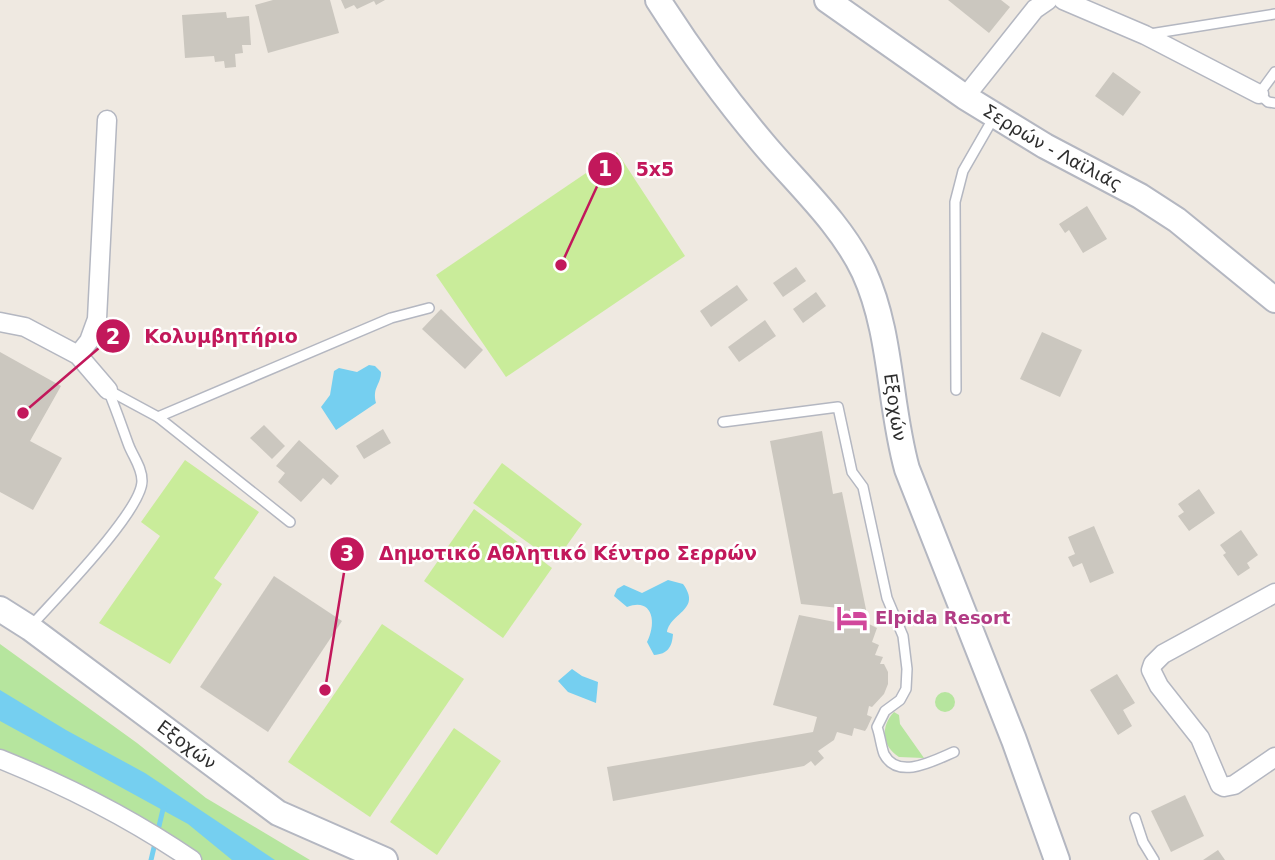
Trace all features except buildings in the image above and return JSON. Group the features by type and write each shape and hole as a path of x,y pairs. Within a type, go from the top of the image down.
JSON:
{"main road":[{"name":"Εξοχών","path":"658,0 710,77 834,226 865,274 882,331 898,432 907,470 1014,740 1058,860"},
{"name":"Σερρών - Λαϊλιάς","path":"827,0 995,116 1045,146 1140,196 1177,220 1275,300"},
{"name":"Εξοχών","path":"0,609 30,628 278,813 385,860"}],"street":[{"path":"965,97 1035,9 1048,0"},
{"path":"1063,0 1145,35 1259,94"},
{"path":"78,355 89,341 97,319 107,120"},
{"path":"0,322 25,327 78,355 108,390"},
{"path":"1275,593 1163,654 1151,670 1159,686 1200,738 1220,785 1234,785 1275,757"},
{"path":"0,759 83,796 192,860"}],"lane":[{"path":"1145,35 1275,14"},
{"path":"1275,72 1259,94 1275,103"},
{"path":"956,390 956,202 963,171 995,116"},
{"path":"158,417 391,318 429,308"},
{"path":"108,390 158,417 290,522"},
{"path":"30,628 96,553 138,498 142,483 139,466 108,390"},
{"path":"723,422 838,407 852,471 863,486 887,598 903,636 907,669 906,689 900,700 885,711 877,727 885,755 898,766 915,768 954,752"},
{"path":"1135,818 1143,842 1154,860"}],"green space":[{"path":"617,152 685,256 506,377 436,275"},
{"path":"185,460 259,512 214,578 222,584 170,664 99,623 160,536 141,522"},
{"path":"502,463 582,524 555,562 473,503"},
{"path":"474,509 552,568 503,638 424,581"},
{"path":"382,624 464,679 370,817 288,762"},
{"path":"0,644 137,743 206,798 310,860 201,860 163,835 0,753"},
{"path":"945,692 952,695 955,702 952,709 945,712 938,709 935,702 938,695"},
{"path":"894,712 899,715 900,724 924,758 899,757 889,747 885,730"},
{"path":"454,728 501,761 437,855 390,822"}],"water":[{"path":"369,365 375,366 381,372 375,393 376,403 336,430 321,407 330,395 334,371 339,368 357,372"},
{"path":"668,580 683,584 689,600 667,632 673,634 672,643 663,653 654,655 647,642 652,620 647,609 636,605 627,607 614,596 617,589 624,585 642,593"},
{"path":"572,669 598,682 596,703 568,692 558,681"},
{"path":"0,690 145,773 275,860 232,860 188,824 0,721"}],"waterway":[{"path":"151,860 164,805"}],"place":[{"name":"5x5","path":"561,265"},
{"name":"Κολυμβητήριο","path":"23,413"},
{"name":"Elpida Resort","path":"852,618"},
{"name":"Δημοτικό Αθλητικό Κέντρο Σερρών","path":"325,690"}]}
